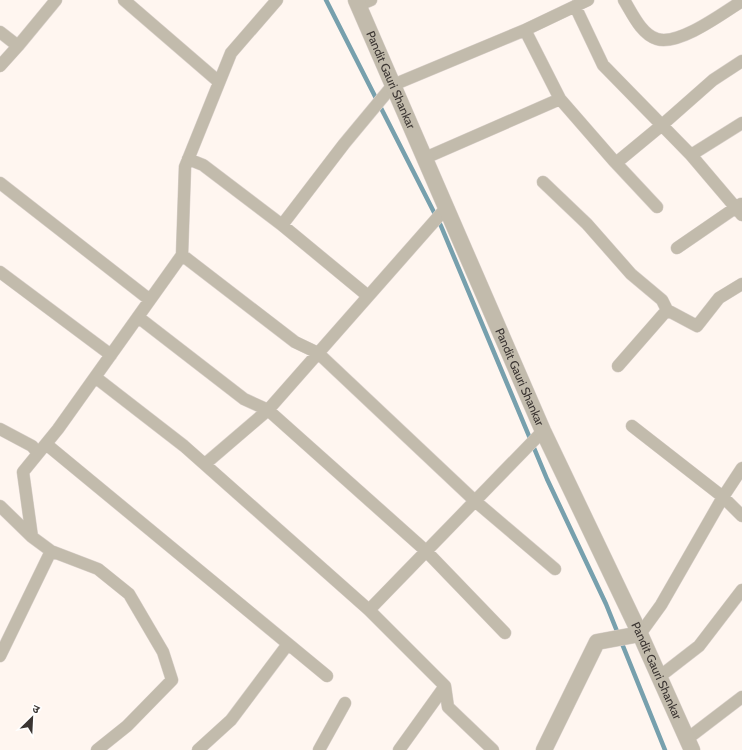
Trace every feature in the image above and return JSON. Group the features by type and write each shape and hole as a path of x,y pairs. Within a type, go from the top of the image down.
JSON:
{"street":[{"path":"0,66 56,0"},
{"path":"124,0 219,82"},
{"path":"32,537 23,472 58,429 182,255 185,167 231,53 276,0"},
{"path":"282,225 344,144 393,85 524,30 588,0"},
{"path":"624,0 643,30 656,39 668,41 698,29 742,1"},
{"name":"Pandit Gauri Shankar","path":"362,2 393,85 543,432 640,634 690,744"},
{"path":"575,6 603,65 662,125 740,209 677,248"},
{"path":"524,30 560,99 657,207"},
{"path":"0,32 18,46"},
{"path":"616,163 713,80 742,60"},
{"path":"425,158 560,99"},
{"path":"690,155 742,123"},
{"path":"188,159 203,165 282,225 368,296"},
{"path":"543,182 587,224 631,274 662,300 667,310 697,326 719,298 742,284"},
{"path":"0,183 150,300"},
{"path":"205,464 268,410 446,208"},
{"path":"182,255 295,342 318,353 475,501 555,570"},
{"path":"0,272 111,355"},
{"path":"618,366 667,310"},
{"path":"138,317 244,399 268,410 426,551 505,633"},
{"path":"95,377 184,446 369,610 445,686 448,707 493,750"},
{"path":"632,426 723,497 742,516"},
{"path":"0,429 32,446 42,448 327,676"},
{"path":"369,610 543,432"},
{"path":"544,750 597,642 640,634 661,606 723,497 742,468"},
{"path":"0,506 32,537 51,551 98,569 129,594 163,652 172,680 127,726 98,750"},
{"path":"0,656 51,551"},
{"path":"659,677 699,646 742,590"},
{"path":"198,750 231,720 288,644"},
{"path":"399,750 445,686"},
{"path":"690,744 742,697"},
{"path":"319,750 345,703"}],"waterway":[{"path":"326,0 441,226 547,479 606,604 665,750"}]}
